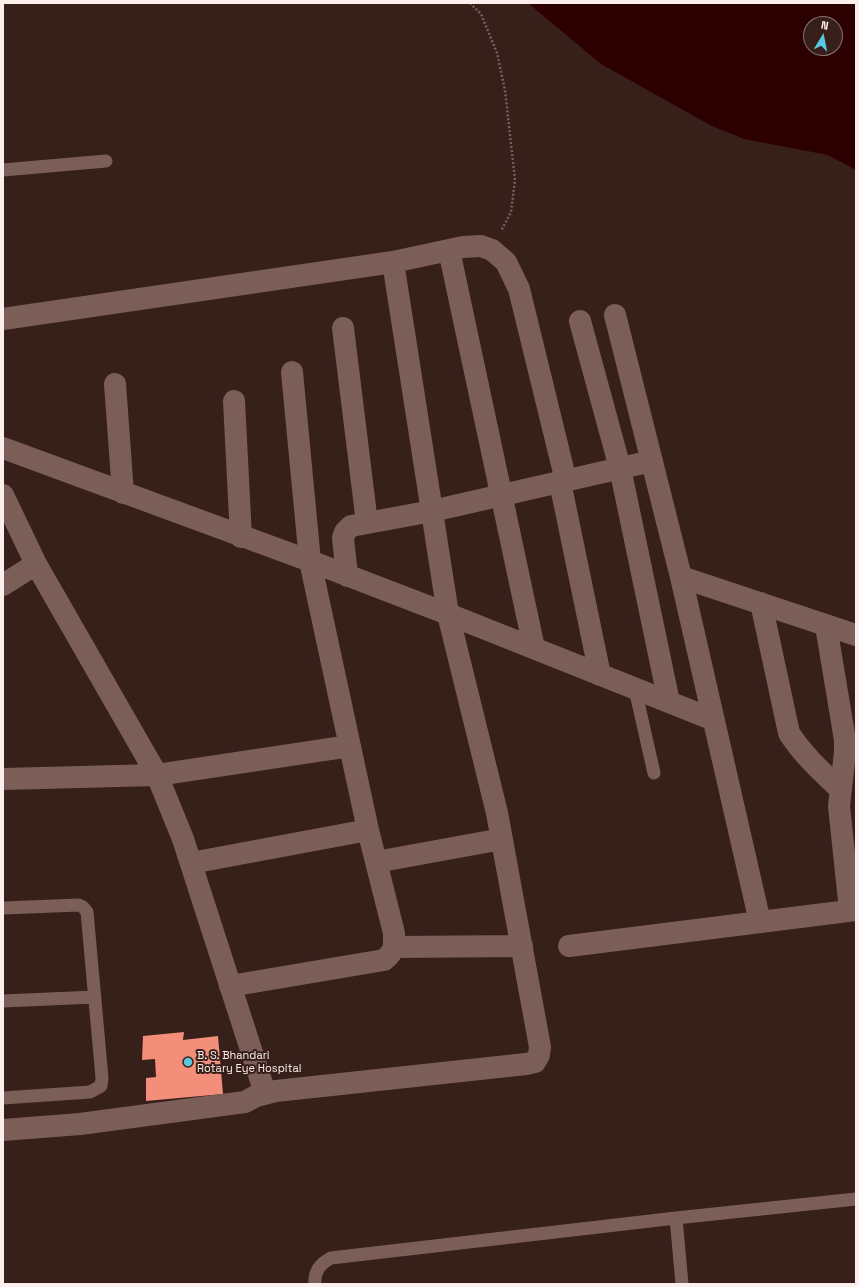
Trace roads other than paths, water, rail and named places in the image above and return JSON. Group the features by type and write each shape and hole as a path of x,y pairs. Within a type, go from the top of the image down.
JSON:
{"street":[{"path":"3,319 393,262 463,247 481,246 492,250 506,262 519,289 563,481 600,674"},
{"path":"449,250 534,648"},
{"path":"3,1130 80,1124 245,1102 265,1093 526,1064 535,1062 539,1055 540,1047 497,813 448,614 393,262"},
{"path":"614,315 681,577 760,922"},
{"path":"580,321 620,468 669,702"},
{"path":"343,328 367,523"},
{"path":"230,986 384,960 391,955 394,947 394,933 368,830 310,561 292,372"},
{"path":"115,384 123,493"},
{"path":"234,401 241,537"},
{"path":"3,448 241,537 310,561 448,614 714,720"},
{"path":"347,576 343,538 345,532 351,526 432,511 652,461"},
{"path":"3,495 36,564 157,775 183,839 265,1093"},
{"path":"3,585 36,564"},
{"path":"681,577 856,636"},
{"path":"761,604 789,733 796,745 841,790"},
{"path":"569,946 853,910 839,819 845,740 826,626"},
{"path":"3,779 157,775 350,746"},
{"path":"191,863 368,830"},
{"path":"376,862 502,839"},
{"path":"394,947 522,946"}],"lane":[{"path":"3,170 106,161"},
{"path":"635,689 654,773"},
{"path":"3,908 79,905 87,912 102,1078 101,1086 90,1092 3,1098"},
{"path":"3,1001 95,997"},
{"path":"315,1284 314,1278 320,1264 331,1258 676,1218 856,1199"},
{"path":"676,1218 682,1284"}],"place":[{"name":"B. S. Bhandari Rotary Eye Hospital","path":"188,1062"}]}
